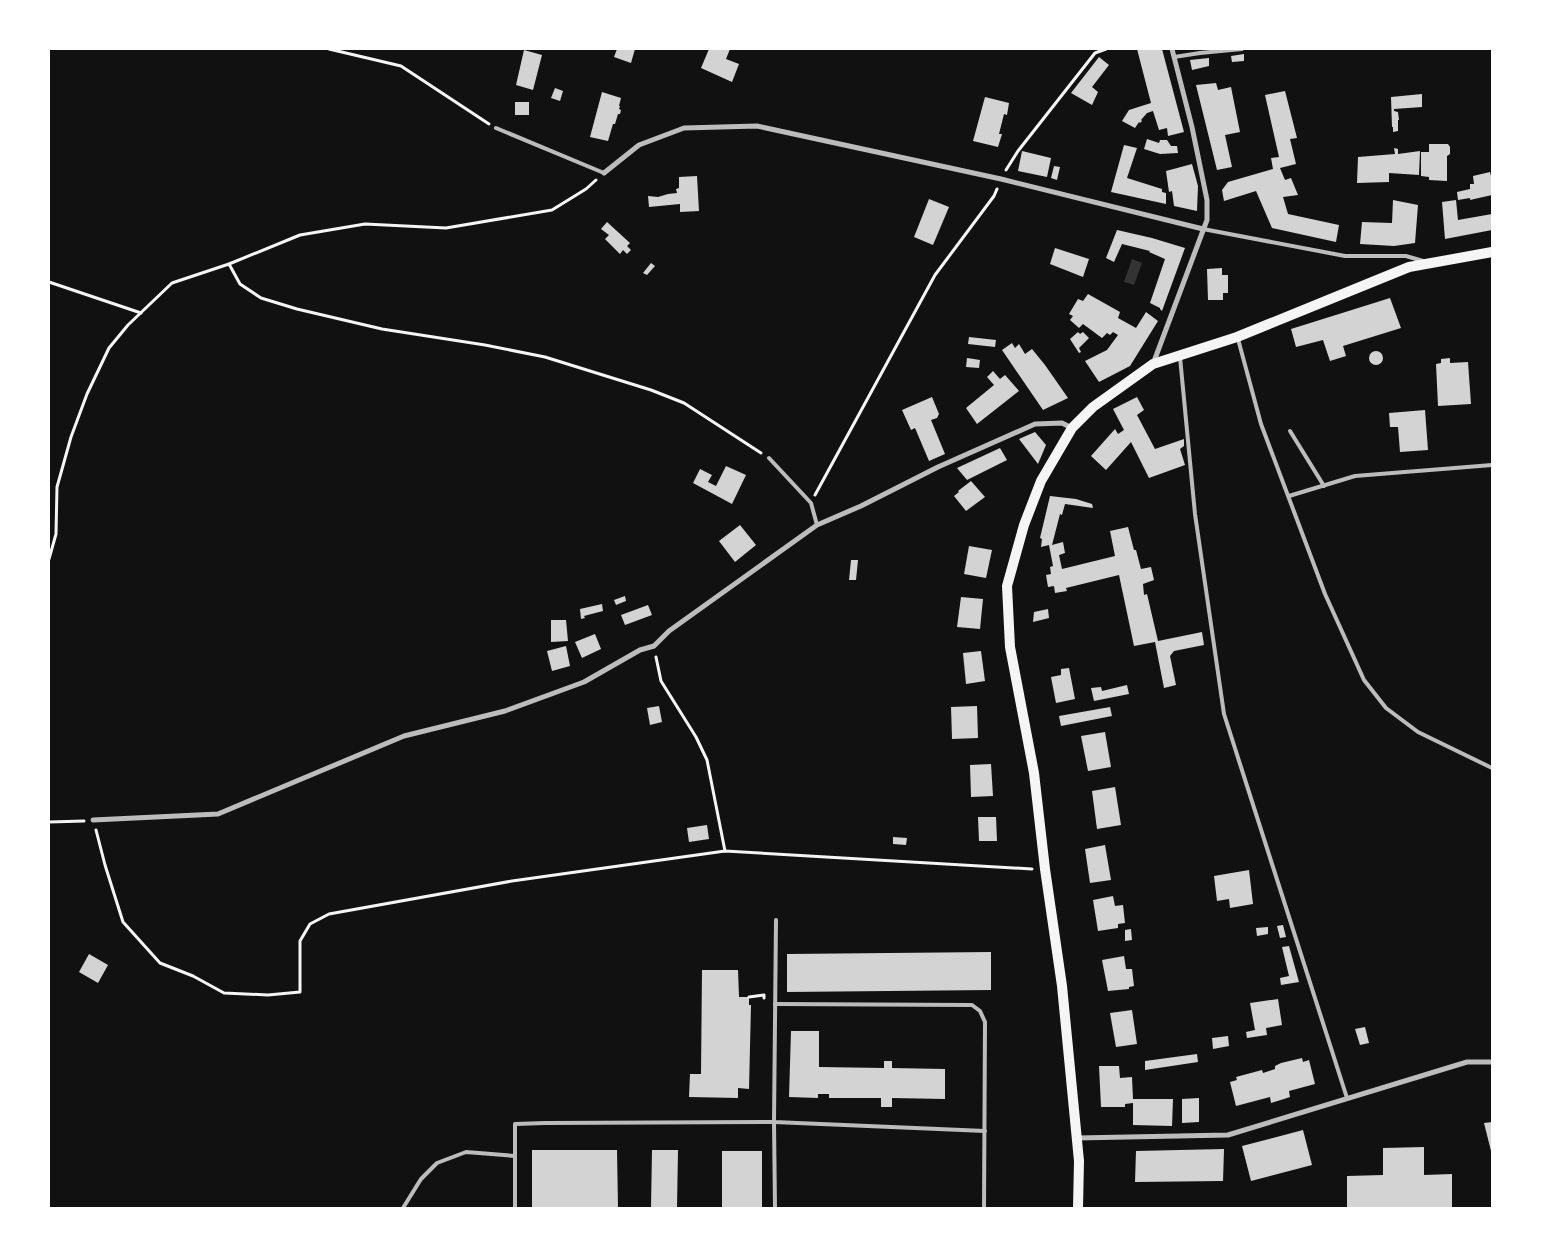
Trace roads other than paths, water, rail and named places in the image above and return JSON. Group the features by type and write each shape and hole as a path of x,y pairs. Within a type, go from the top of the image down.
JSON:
{"main road":[{"path":"1078,1208 1079,1160 1062,986 1045,869 1034,773 1010,647 1007,586 1024,524 1041,481 1072,428 1093,407 1153,364 1238,337 1409,267 1492,252"}],"street":[{"path":"1153,364 1207,220 1207,200 1192,128 1172,49"},
{"path":"604,173 639,145 684,128 757,126 1001,179 1203,228"},
{"path":"93,820 218,814 404,736 505,710 584,682 640,650 654,646 669,631 817,525 1035,424 1062,423 1072,428"},
{"path":"1077,1138 1228,1135 1467,1062 1492,1062"}],"lane":[{"path":"1174,57 1242,49"},
{"path":"496,128 604,173"},
{"path":"1203,228 1345,256 1406,256 1430,263"},
{"path":"1238,337 1261,424 1325,594 1364,680 1386,708 1418,732 1492,768"},
{"path":"1180,355 1195,514 1224,714 1347,1098"},
{"path":"1290,431 1324,486"},
{"path":"769,458 811,503 817,525"},
{"path":"1289,496 1354,476 1492,465"},
{"path":"774,1208 776,920"},
{"path":"775,1004 972,1006 980,1011 985,1022 984,1208"},
{"path":"515,1208 515,1124 774,1122 985,1131"},
{"path":"402,1208 421,1179 437,1163 466,1152 515,1156"}]}
